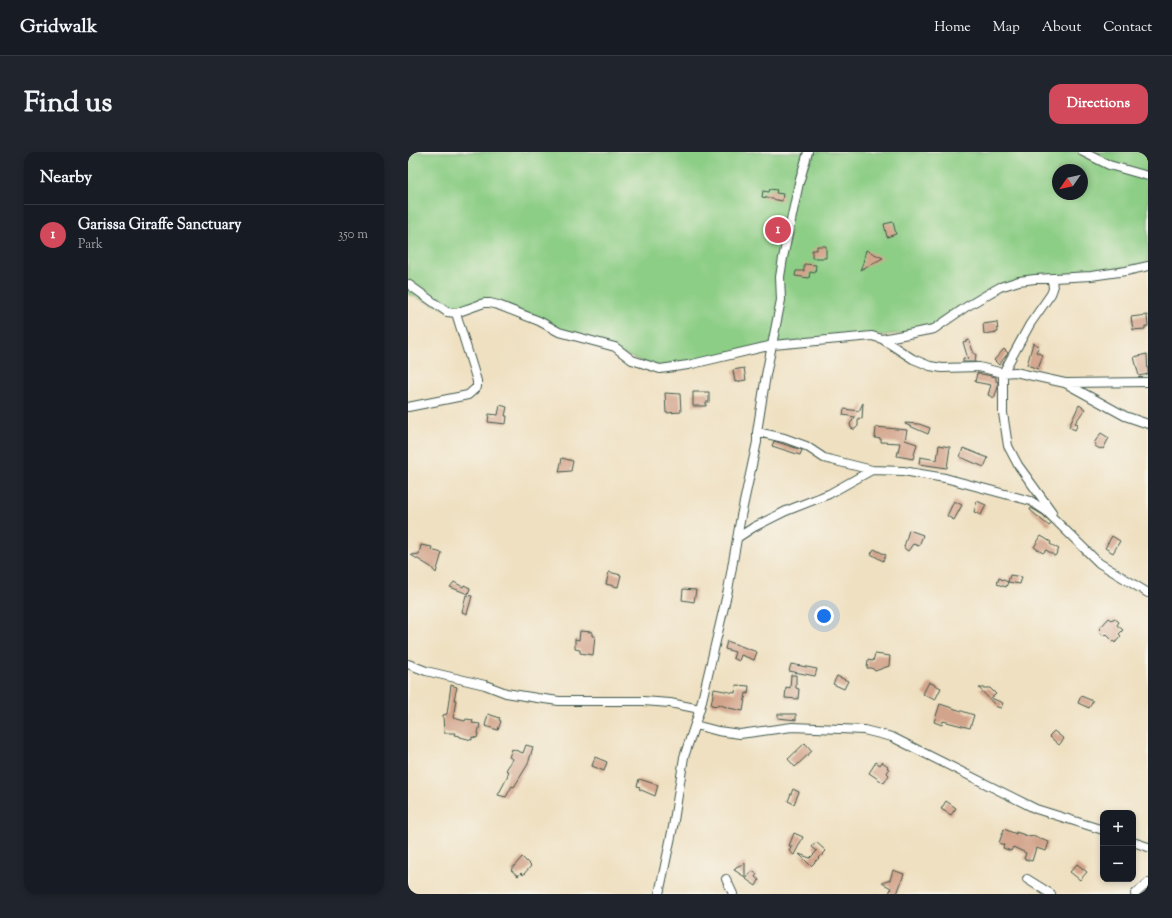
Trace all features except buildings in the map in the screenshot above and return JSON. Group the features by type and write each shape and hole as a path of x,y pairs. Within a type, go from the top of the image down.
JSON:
{"street":[{"path":"658,894 673,827 684,757 700,709 728,590 757,442 756,432 781,300 780,277 783,258 799,183 808,152"},
{"path":"1083,152 1104,163 1148,176"},
{"path":"882,339 934,329 966,307 1000,287 1008,284 1035,278 1091,276 1148,266"},
{"path":"1052,278 1053,289 1051,294 1030,324 1003,373 1003,413 1008,446 1018,465 1059,523"},
{"path":"408,284 448,312 456,313 484,303 498,305 539,321 559,332 615,347 632,360 660,369 688,365 772,345 869,336 882,339 913,359 930,366 942,368 979,368 1003,373 1015,372 1065,383 1148,382"},
{"path":"408,407 468,395 477,387 477,381 456,313"},
{"path":"1065,383 1124,416 1148,424"},
{"path":"756,432 784,438 806,446 824,458 872,470 903,471 945,478 1031,501 1039,505 1059,523 1099,563 1148,593"},
{"path":"737,538 754,527 786,511 829,494 872,470"},
{"path":"408,664 426,671 485,685 506,693 544,699 584,702 643,701 670,703 700,709"},
{"path":"695,725 718,731 740,734 792,727 844,729 879,733 892,737 1036,809 1100,829"},
{"path":"1136,843 1148,847"},
{"path":"726,878 733,894"},
{"path":"1027,879 1051,894"},
{"path":"1135,894 1148,883"}],"green space":[{"path":"408,152 1148,152 1148,266 1019,281 928,331 773,345 660,369 490,303 456,313 408,294"}],"place":[{"name":"Garissa Giraffe Sanctuary","path":"778,230"}]}
